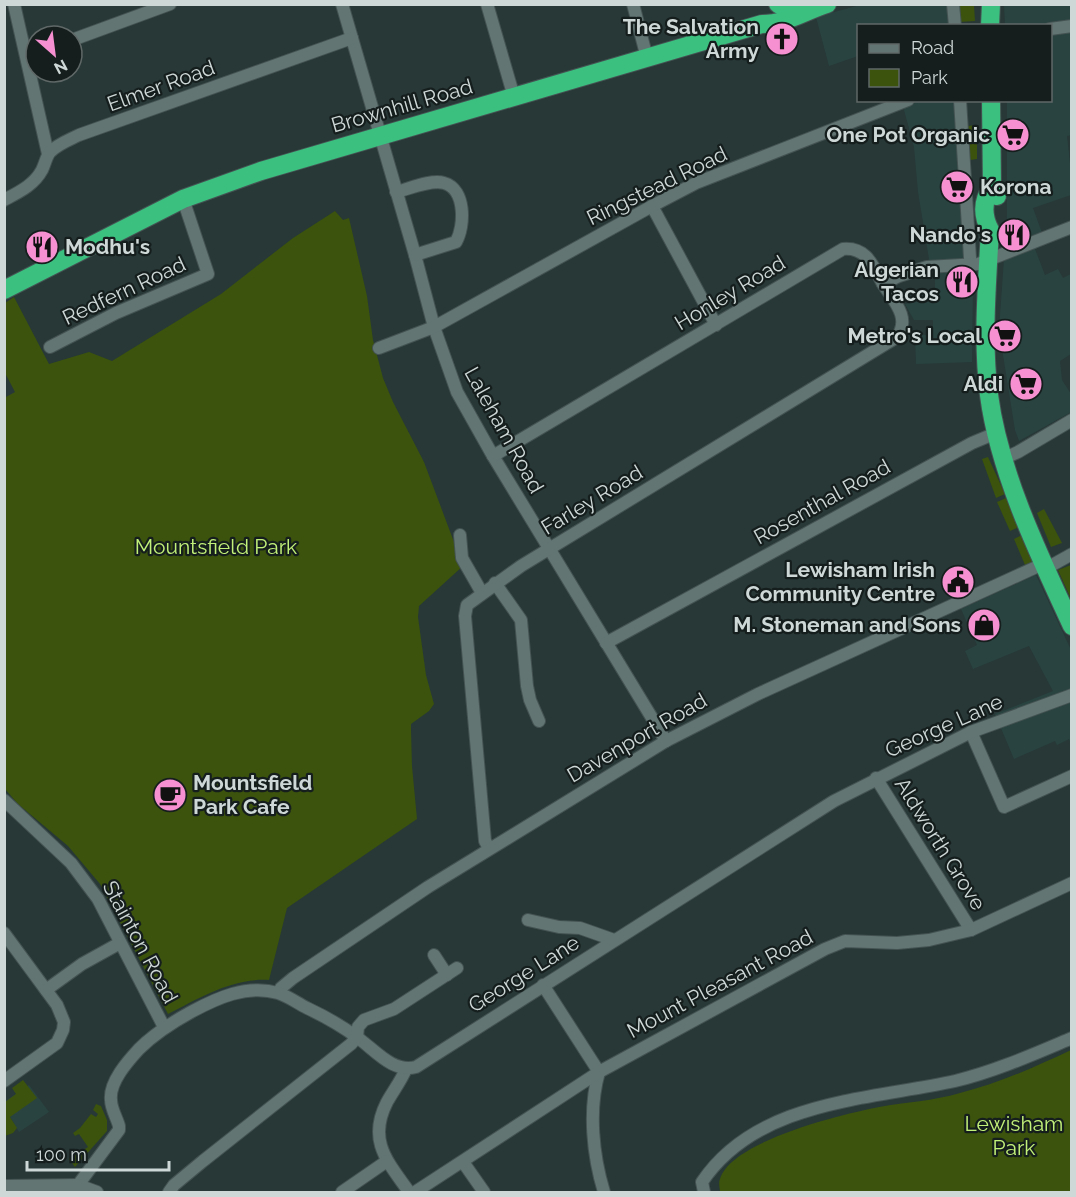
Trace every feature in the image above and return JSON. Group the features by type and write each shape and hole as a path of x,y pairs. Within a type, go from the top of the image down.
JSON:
{"highway":[{"path":"762,24 778,4 784,8 807,10"},
{"name":"Brownhill Road","path":"4,290 183,199 261,171 762,24 774,24 827,4"},
{"path":"990,24 991,4"},
{"path":"991,102 992,187 985,197 984,219 990,230 979,258 989,394 1003,459 1044,566 1071,626"}],"street":[{"path":"14,4 24,34"},
{"path":"84,36 170,4"},
{"name":"Laleham Road","path":"342,4 434,327 457,392 493,456 666,741"},
{"path":"487,4 514,97"},
{"path":"633,4 647,58"},
{"path":"953,4 954,24"},
{"path":"1052,28 1071,27"},
{"name":"Elmer Road","path":"4,200 26,188 33,181 41,172 48,154 58,145 79,135 352,38"},
{"path":"36,84 48,154"},
{"name":"Ringstead Road","path":"379,348 434,327 696,183 903,102"},
{"path":"883,284 898,276 927,267 978,264 960,102"},
{"path":"396,192 433,182 443,182 454,188 459,202 463,218 456,242 415,255"},
{"name":"Redfern Road","path":"50,347 116,313 208,274 183,199"},
{"path":"651,206 716,325"},
{"path":"979,258 1071,227"},
{"name":"Honley Road","path":"493,456 843,249 854,248 863,253 883,284"},
{"name":"Farley Road","path":"489,848 485,841 465,616 467,605 495,583 549,549 897,337 904,323 883,284"},
{"path":"1003,459 1071,420"},
{"name":"Rosenthal Road","path":"606,644 972,443 996,434"},
{"path":"460,535 462,558 482,593"},
{"name":"Davenport Road","path":"279,993 287,983 324,956 489,848 666,741 787,680 1071,555"},
{"path":"495,583 521,620 527,686 539,721"},
{"name":"George Lane","path":"406,1069 416,1067 834,801 971,732 1071,695"},
{"path":"971,732 1004,807 1071,776"},
{"name":"Aldworth Grove","path":"876,778 971,930"},
{"name":"Stainton Road","path":"4,800 70,863 98,899 164,1027"},
{"name":"Mount Pleasant Road","path":"415,1192 599,1072 835,945 845,941 897,943 919,941 971,930 1071,883"},
{"path":"528,920 559,927 580,928 614,940"},
{"path":"4,933 63,1017 63,1030 50,1048 4,1081"},
{"path":"46,990 82,964 120,943"},
{"path":"169,1192 174,1185 203,1161 351,1044 357,1036 358,1027 364,1020 394,1009 452,971 434,956"},
{"path":"543,986 599,1072 594,1103 594,1140 604,1192"},
{"path":"78,1185 119,1130 110,1099 119,1076 129,1060 164,1027 225,995 248,991 267,991 279,993 323,1016 357,1036 387,1060 406,1069 388,1101 379,1126 379,1139 387,1161 409,1192"},
{"path":"704,1192 702,1182 722,1159 750,1137 784,1119 871,1095 958,1080 1016,1062 1071,1038"},
{"path":"342,1192 387,1161"},
{"path":"463,1162 484,1192"},
{"path":"4,1186 78,1185 97,1192"}],"shaded area":[{"path":"860,5 947,5 950,24 857,24 857,56 829,66 816,17"},
{"path":"1004,5 1071,5 1072,135 1067,136 1071,195 1033,208 1046,244 1035,249 1045,275 1058,269 1063,278 1071,274 1071,354 1060,361 1062,380 1071,394 1071,412 1019,441 1015,430 999,330 1007,216 1007,102 1052,102 1052,24 1005,24"},
{"path":"904,102 958,102 969,273 973,278 972,362 916,364 915,335 933,335 933,320 914,320 905,304 927,300 927,296 935,296 935,278 929,259 918,192 914,147"},
{"path":"1036,575 1071,650 1071,743 1069,739 1057,745 1055,741 1014,759 995,714 1053,691 1029,646 973,669 965,651 977,645 961,609"},
{"path":"29,1085 49,1112 19,1132 4,1102"}],"green space":[{"path":"957,5 974,5 975,21 959,22"},
{"path":"977,125 977,159 970,160 968,126"},
{"name":"Mountsfield Park","path":"335,211 343,220 349,218 367,296 373,340 383,378 424,462 463,566 419,606 418,617 426,675 434,704 429,711 411,724 417,819 287,908 269,980 229,985 168,1014 100,884 68,846 18,804 5,789 4,398 15,392 5,373 5,303 14,297 49,364 89,352 112,361 221,294 293,238"},
{"path":"988,457 1005,494 996,498 982,459"},
{"path":"1006,498 1019,527 1010,531 997,502"},
{"path":"1044,509 1062,543 1051,547 1037,513"},
{"path":"1022,535 1034,562 1025,565 1014,539"},
{"path":"1072,566 1071,599 1058,570"},
{"name":"Lewisham Park","path":"1071,1050 1071,1192 720,1192 719,1181 729,1165 744,1153 790,1131 862,1111 940,1098 974,1089 1017,1074"},
{"path":"23,1080 37,1098 10,1117 17,1128 13,1133 5,1136 5,1102 16,1094 12,1088"},
{"path":"96,1104 101,1106 107,1120 107,1131 75,1167 69,1159 88,1147 79,1134 75,1136 73,1133 91,1114 96,1117 98,1114 93,1110"}],"place":[{"name":"The Salvation Army","path":"782,39"},
{"name":"One Pot Organic","path":"1013,135"},
{"name":"Korona","path":"957,187"},
{"name":"Nando's","path":"1014,235"},
{"name":"Modhu's","path":"42,247"},
{"name":"Algerian Tacos","path":"962,282"},
{"name":"Metro's Local","path":"1005,336"},
{"name":"Aldi","path":"1026,384"},
{"name":"Lewisham Irish Community Centre","path":"958,582"},
{"name":"M. Stoneman and Sons","path":"984,625"},
{"name":"Mountsfield Park Cafe","path":"170,795"}]}
